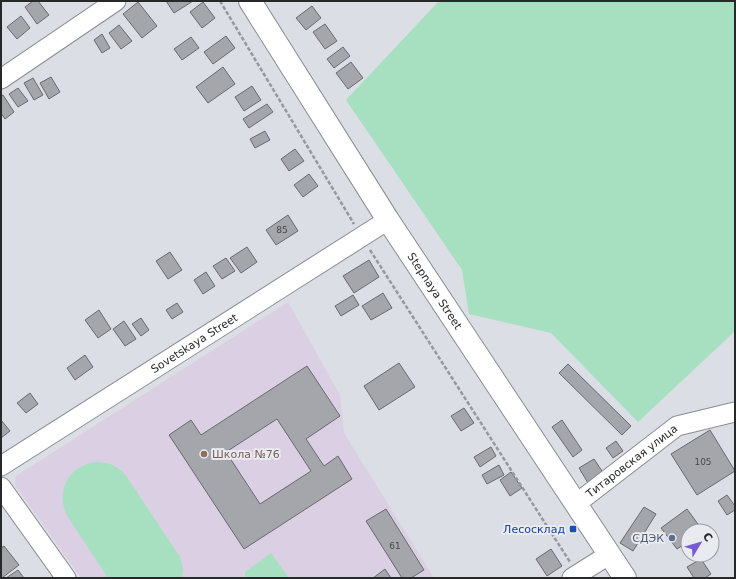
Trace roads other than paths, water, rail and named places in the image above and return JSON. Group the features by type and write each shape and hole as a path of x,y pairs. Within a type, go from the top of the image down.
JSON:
{"main road":[{"name":"Stepnaya Street","path":"250,1 388,220 626,578"}],"street":[{"path":"1,79 116,1"},
{"name":"Sovetskaya Street","path":"1,466 362,238 388,220"},
{"name":"Титаровская улица","path":"577,503 677,426 735,412"},
{"path":"1,487 66,578"},
{"path":"579,574 610,554"}],"place":[{"name":"Школа №76","path":"204,454"},
{"name":"Лесосклад","path":"573,529"},
{"name":"СДЭК","path":"672,538"}]}
